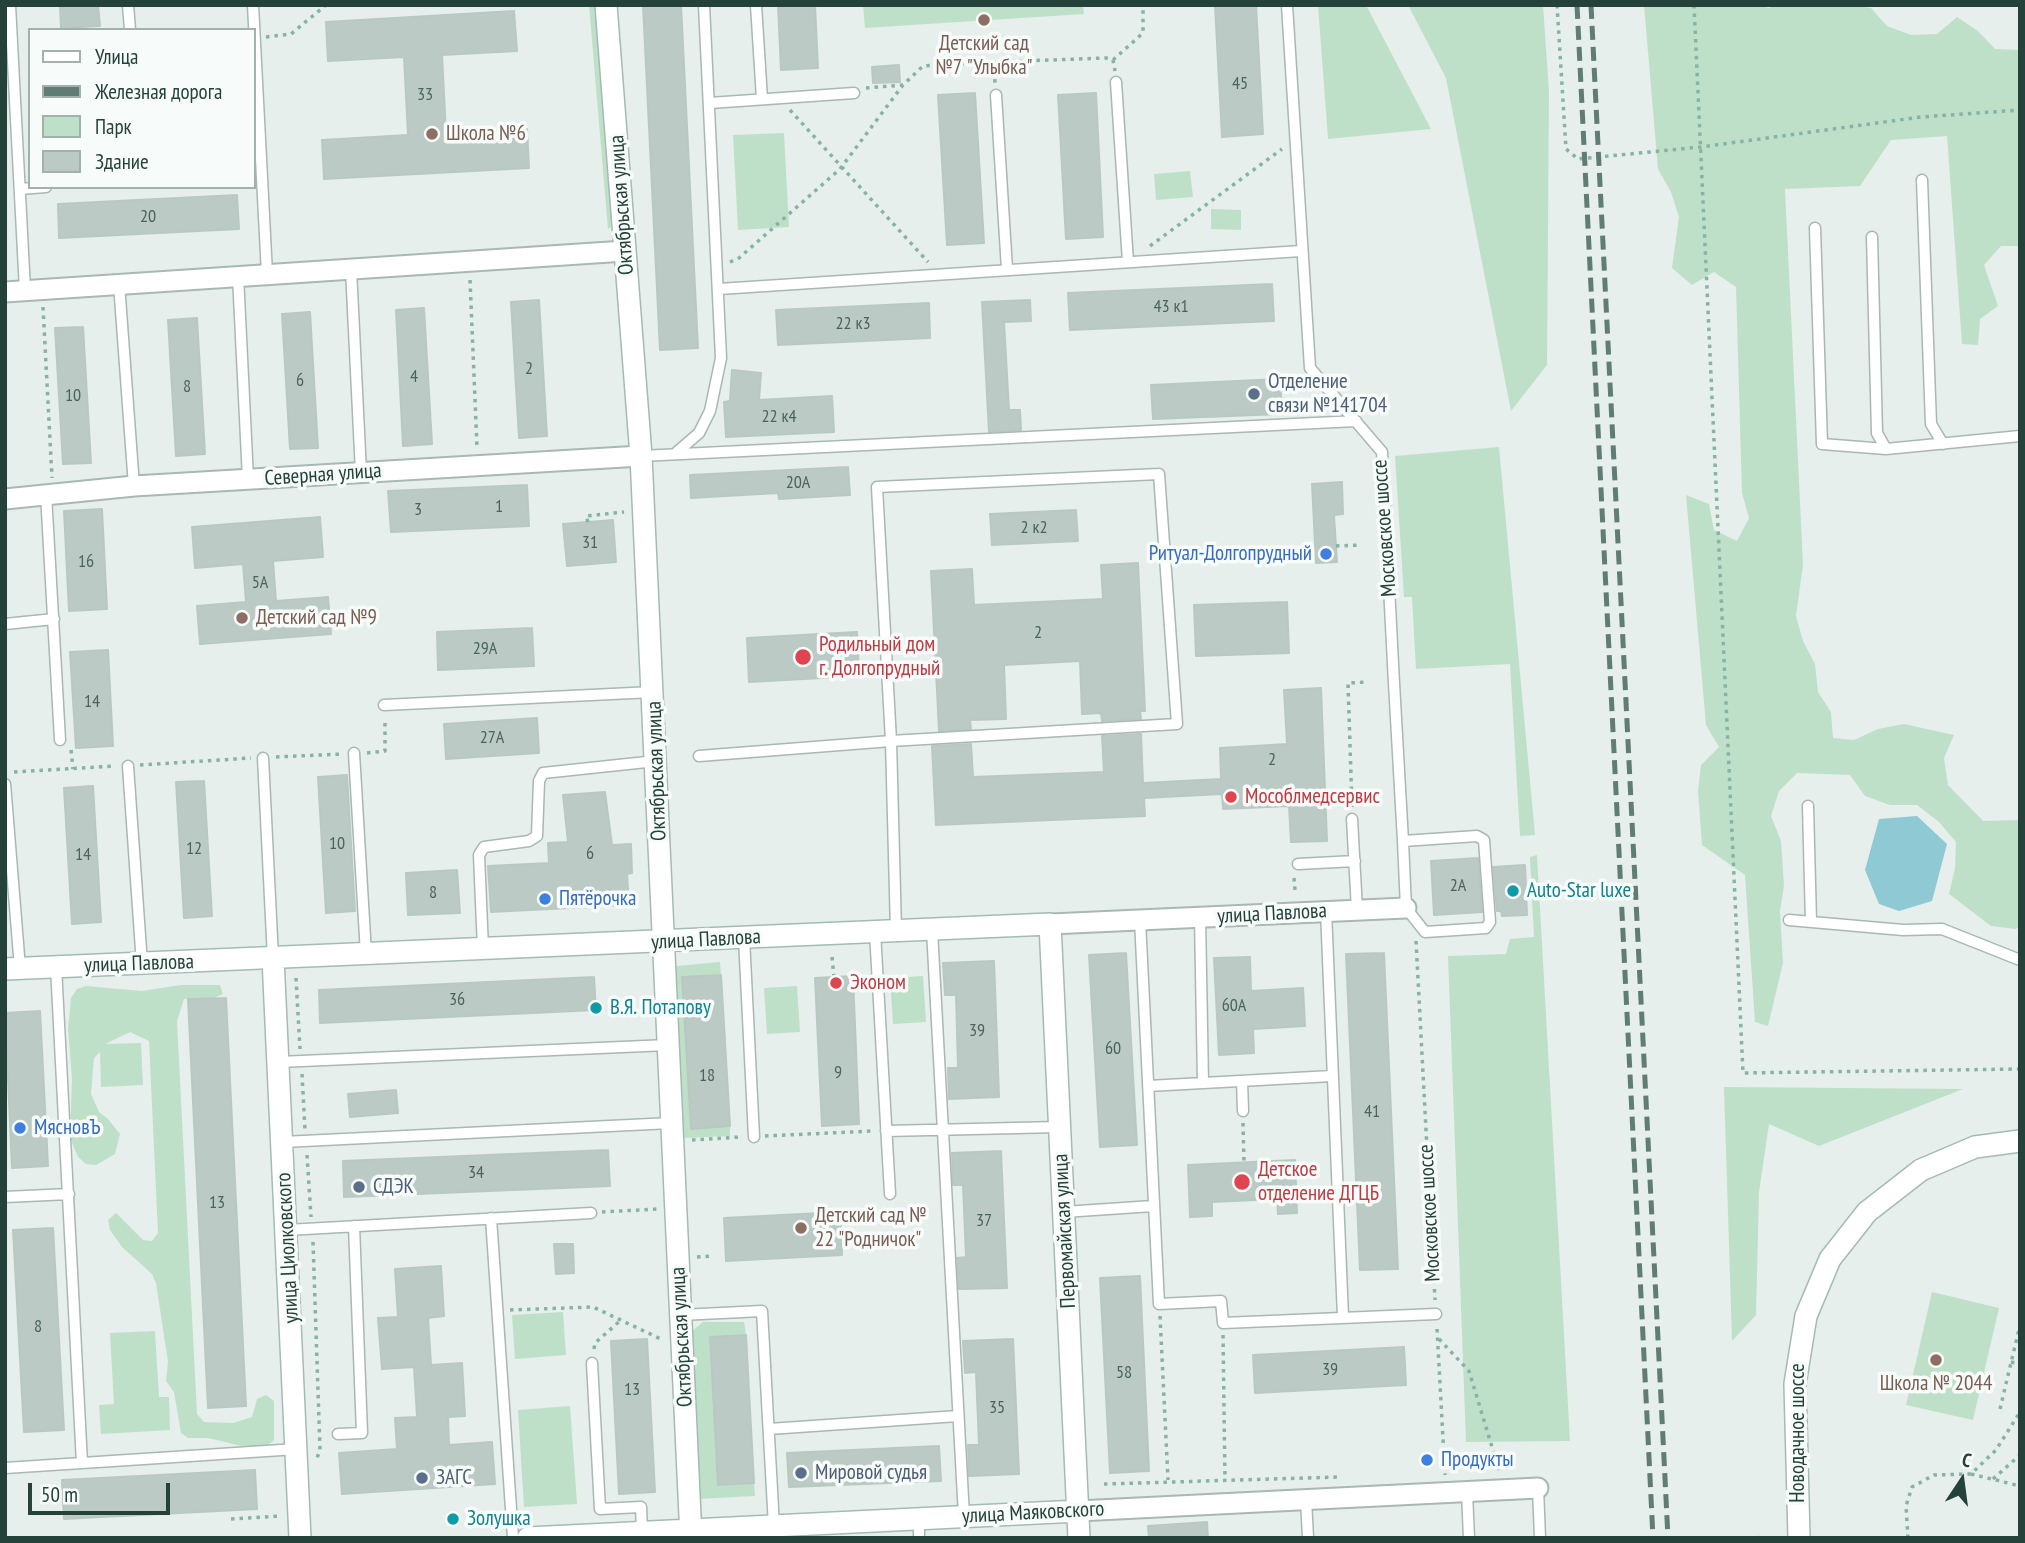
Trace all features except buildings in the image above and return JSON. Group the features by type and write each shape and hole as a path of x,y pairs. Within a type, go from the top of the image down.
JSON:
{"street":[{"name":"Октябрьская улица","path":"606,5 641,456 691,1534"},
{"path":"15,291 625,251"},
{"name":"Северная улица","path":"5,499 134,486 641,456"},
{"name":"улица Павлова","path":"13,969 1406,908"},
{"name":"Первомайская улица","path":"1050,924 1079,1538"},
{"name":"улица Циолковского","path":"273,958 298,1449 300,1538"},
{"name":"Новодачное шоссе","path":"1799,1538 1795,1384 1806,1317 1830,1259 1867,1212 1892,1190 1947,1157 1975,1147 2020,1141"},
{"name":"улица Маяковского","path":"528,1538 642,1532 691,1534 774,1526 919,1529 964,1517 1306,1500 1445,1484 1467,1493 1538,1488"}],"lane":[{"path":"10,5 20,189 15,291"},
{"path":"128,5 130,28"},
{"path":"253,5 254,28"},
{"path":"676,452 699,433 718,383 721,358 719,268 704,5"},
{"path":"756,5 762,99"},
{"name":"Московское шоссе","path":"1287,5 1310,368 1382,452 1406,908"},
{"path":"1116,82 1128,262"},
{"path":"710,103 854,93"},
{"path":"996,95 1007,269"},
{"path":"256,129 257,174 267,274"},
{"path":"1922,180 1931,424 1943,443"},
{"path":"20,189 28,188"},
{"path":"1815,228 1822,444 1886,449 2020,436"},
{"path":"1872,237 1877,433 1886,449"},
{"path":"719,289 1301,251"},
{"path":"351,269 361,473"},
{"path":"238,276 248,480"},
{"path":"119,284 134,486"},
{"path":"641,456 676,452 1356,421"},
{"path":"699,756 891,741 1177,724 1159,474 877,487 891,741 885,932 886,1131 890,1194"},
{"path":"50,494 60,740"},
{"path":"5,624 54,619"},
{"path":"384,705 654,692"},
{"path":"354,753 366,954"},
{"path":"263,758 273,958"},
{"path":"483,949 479,855 484,848 529,841 537,836 539,781 543,773 657,761"},
{"path":"128,766 142,964"},
{"path":"5,784 13,969"},
{"path":"1808,806 1811,922"},
{"path":"1352,820 1357,910"},
{"path":"1403,841 1481,838 1490,922 1486,928 1425,932 1406,908"},
{"path":"1298,864 1354,861"},
{"path":"1326,911 1343,1317"},
{"path":"1200,917 1203,1083"},
{"path":"1140,920 1159,1304 1222,1301 1223,1324 1436,1314"},
{"path":"1789,920 1903,930 1942,929 2020,960"},
{"path":"932,930 964,1517"},
{"path":"744,938 754,1136"},
{"path":"56,967 82,1463"},
{"path":"279,1062 668,1045"},
{"path":"1148,1086 1332,1076"},
{"path":"1242,1081 1243,1111"},
{"path":"283,1142 671,1124"},
{"path":"886,1131 1060,1126"},
{"path":"5,1197 69,1194"},
{"path":"1064,1212 1153,1206"},
{"path":"287,1230 591,1213"},
{"path":"491,1218 513,1538"},
{"path":"338,1434 362,1433 354,1226"},
{"path":"681,1315 762,1311 774,1526"},
{"path":"592,1363 600,1509 641,1507 642,1532"},
{"path":"769,1429 958,1416"},
{"path":"5,1468 298,1449"},
{"path":"1538,1488 1541,1538"},
{"path":"1467,1493 1469,1538"},
{"path":"1306,1500 1308,1538"}],"path":[{"path":"256,38 291,34 326,5"},
{"path":"719,268 739,258 840,169 903,85 923,66 1113,60 1143,33 1143,5"},
{"path":"1557,5 1566,149 1578,159 1701,147 1921,117 2020,110"},
{"path":"1694,5 1743,1073 2020,1069"},
{"path":"1113,60 1116,82"},
{"path":"994,62 996,95"},
{"path":"854,93 870,87 903,85"},
{"path":"779,98 840,169 940,274"},
{"path":"1128,262 1283,149"},
{"path":"470,278 478,464"},
{"path":"43,304 50,494"},
{"path":"588,522 586,516 636,510"},
{"path":"1336,546 1361,545"},
{"path":"1352,820 1348,683 1367,682"},
{"path":"5,773 385,751 384,705"},
{"path":"1326,796 1373,793"},
{"name":"Московское шоссе","path":"1415,932 1445,1484"},
{"path":"832,957 834,977"},
{"path":"296,978 312,1229 320,1450 315,1465"},
{"path":"1243,1111 1244,1163"},
{"path":"686,1140 886,1131"},
{"path":"591,1213 659,1209"},
{"path":"691,1258 712,1256"},
{"path":"1159,1304 1170,1507"},
{"path":"498,1310 593,1307 665,1342"},
{"path":"592,1363 595,1343 621,1320"},
{"path":"1223,1324 1225,1480"},
{"path":"2000,1409 2020,1325"},
{"path":"1437,1337 1469,1371 1499,1470 1486,1471"},
{"path":"2011,1362 2020,1364"},
{"path":"1970,1474 1996,1450 2020,1412"},
{"path":"1993,1479 2020,1455"},
{"path":"1431,1475 1445,1484 1458,1473"},
{"path":"1908,1538 1906,1506 1912,1487 1934,1475 1970,1474 2020,1486"},
{"path":"1104,1484 1349,1477"},
{"path":"1756,1538 1764,1537"}],"green space":[{"path":"589,5 597,5 615,224 608,229"},
{"path":"863,5 1083,5 1084,14 865,28"},
{"path":"1318,5 1366,5 1431,129 1328,139"},
{"path":"1408,5 1543,5 1549,92 1547,365 1511,411 1446,78"},
{"path":"1644,5 1756,5 1769,8 1775,5 1851,5 1871,8 1887,26 1911,35 1937,34 1957,17 1978,31 1995,49 2020,50 2020,246 2001,246 1984,265 1998,306 1980,319 1978,345 1962,344 1947,136 1891,140 1860,186 1785,189 1803,565 1796,616 1803,641 1815,664 1818,692 1831,712 1833,738 1854,740 1878,729 1904,724 1954,735 1944,758 1948,785 1983,821 2020,820 2020,925 2016,929 1991,926 1949,894 1955,868 1956,842 1939,822 1917,805 1890,805 1865,796 1850,775 1797,773 1779,791 1771,816 1781,841 1784,886 1780,911 1783,963 1768,1026 1755,1022 1745,875 1702,845 1698,791 1701,765 1719,747 1706,725 1686,495 1709,504 1714,530 1737,541 1749,518 1742,493 1736,287 1714,272 1692,285 1672,268 1679,217 1671,192 1658,169"},
{"path":"784,133 789,227 738,230 733,135"},
{"path":"1190,171 1193,197 1156,200 1154,174"},
{"path":"1211,209 1241,210 1241,230 1211,229"},
{"path":"1499,447 1535,835 1520,836 1510,664 1416,669 1412,597 1404,597 1395,456"},
{"path":"1537,855 1570,1441 1466,1442 1448,956 1506,954 1510,939 1534,937 1530,857"},
{"path":"720,962 721,975 682,978 691,1128 730,1126 730,1136 682,1138 672,974 676,966"},
{"path":"923,976 926,1022 893,1024 890,978"},
{"path":"181,985 220,985 223,994 213,998 184,999 177,1021 197,1414 204,1422 233,1423 252,1417 257,1399 266,1395 274,1401 274,1440 267,1446 246,1447 208,1438 188,1438 181,1433 174,1392 166,1381 168,1362 156,1283 152,1274 122,1247 110,1230 108,1220 116,1213 143,1240 152,1241 158,1233 149,1041 130,1032 105,1044 141,1043 143,1085 101,1087 100,1052 94,1058 91,1094 99,1112 120,1134 115,1154 96,1165 86,1164 78,1157 70,1138 72,1078 68,1028 71,998 77,989 86,986 142,991"},
{"path":"797,986 800,1032 767,1034 764,988"},
{"path":"1724,1087 1963,1089 1819,1146 1769,1124 1759,1192 1756,1315 1732,1341"},
{"path":"1932,1292 1999,1308 1973,1420 1906,1405"},
{"path":"563,1312 566,1355 515,1359 512,1315"},
{"path":"703,1322 744,1322 746,1335 710,1337 718,1485 754,1483 755,1496 698,1499 692,1331"},
{"path":"155,1331 159,1397 169,1397 170,1430 101,1434 99,1405 114,1404 110,1333"},
{"path":"570,1406 577,1504 524,1507 518,1410"}],"water":[{"path":"1917,816 1947,844 1932,901 1899,911 1879,904 1865,870 1879,819"}],"railway":[{"path":"1577,5 1653,1538"},
{"path":"1591,5 1668,1538"}],"place":[{"name":"Детский сад №7 \"Улыбка\"","path":"984,20"},
{"name":"Школа №6","path":"432,134"},
{"name":"Отделение связи №141704","path":"1254,394"},
{"name":"Ритуал-Долгопрудный","path":"1326,554"},
{"name":"Детский сад №9","path":"242,618"},
{"name":"Родильный дом г. Долгопрудный","path":"803,657"},
{"name":"Мособлмедсервис","path":"1231,797"},
{"name":"Auto-Star luxe","path":"1513,891"},
{"name":"Пятёрочка","path":"545,899"},
{"name":"Эконом","path":"836,983"},
{"name":"В.Я. Потапову","path":"596,1008"},
{"name":"МясновЪ","path":"20,1128"},
{"name":"Детское отделение ДГЦБ","path":"1242,1182"},
{"name":"СДЭК","path":"359,1187"},
{"name":"Детский сад № 22 \"Родничок\"","path":"801,1228"},
{"name":"Школа № 2044","path":"1936,1360"},
{"name":"Продукты","path":"1427,1460"},
{"name":"Мировой судья","path":"801,1473"},
{"name":"ЗАГС","path":"422,1478"},
{"name":"Золушка","path":"453,1519"}]}
